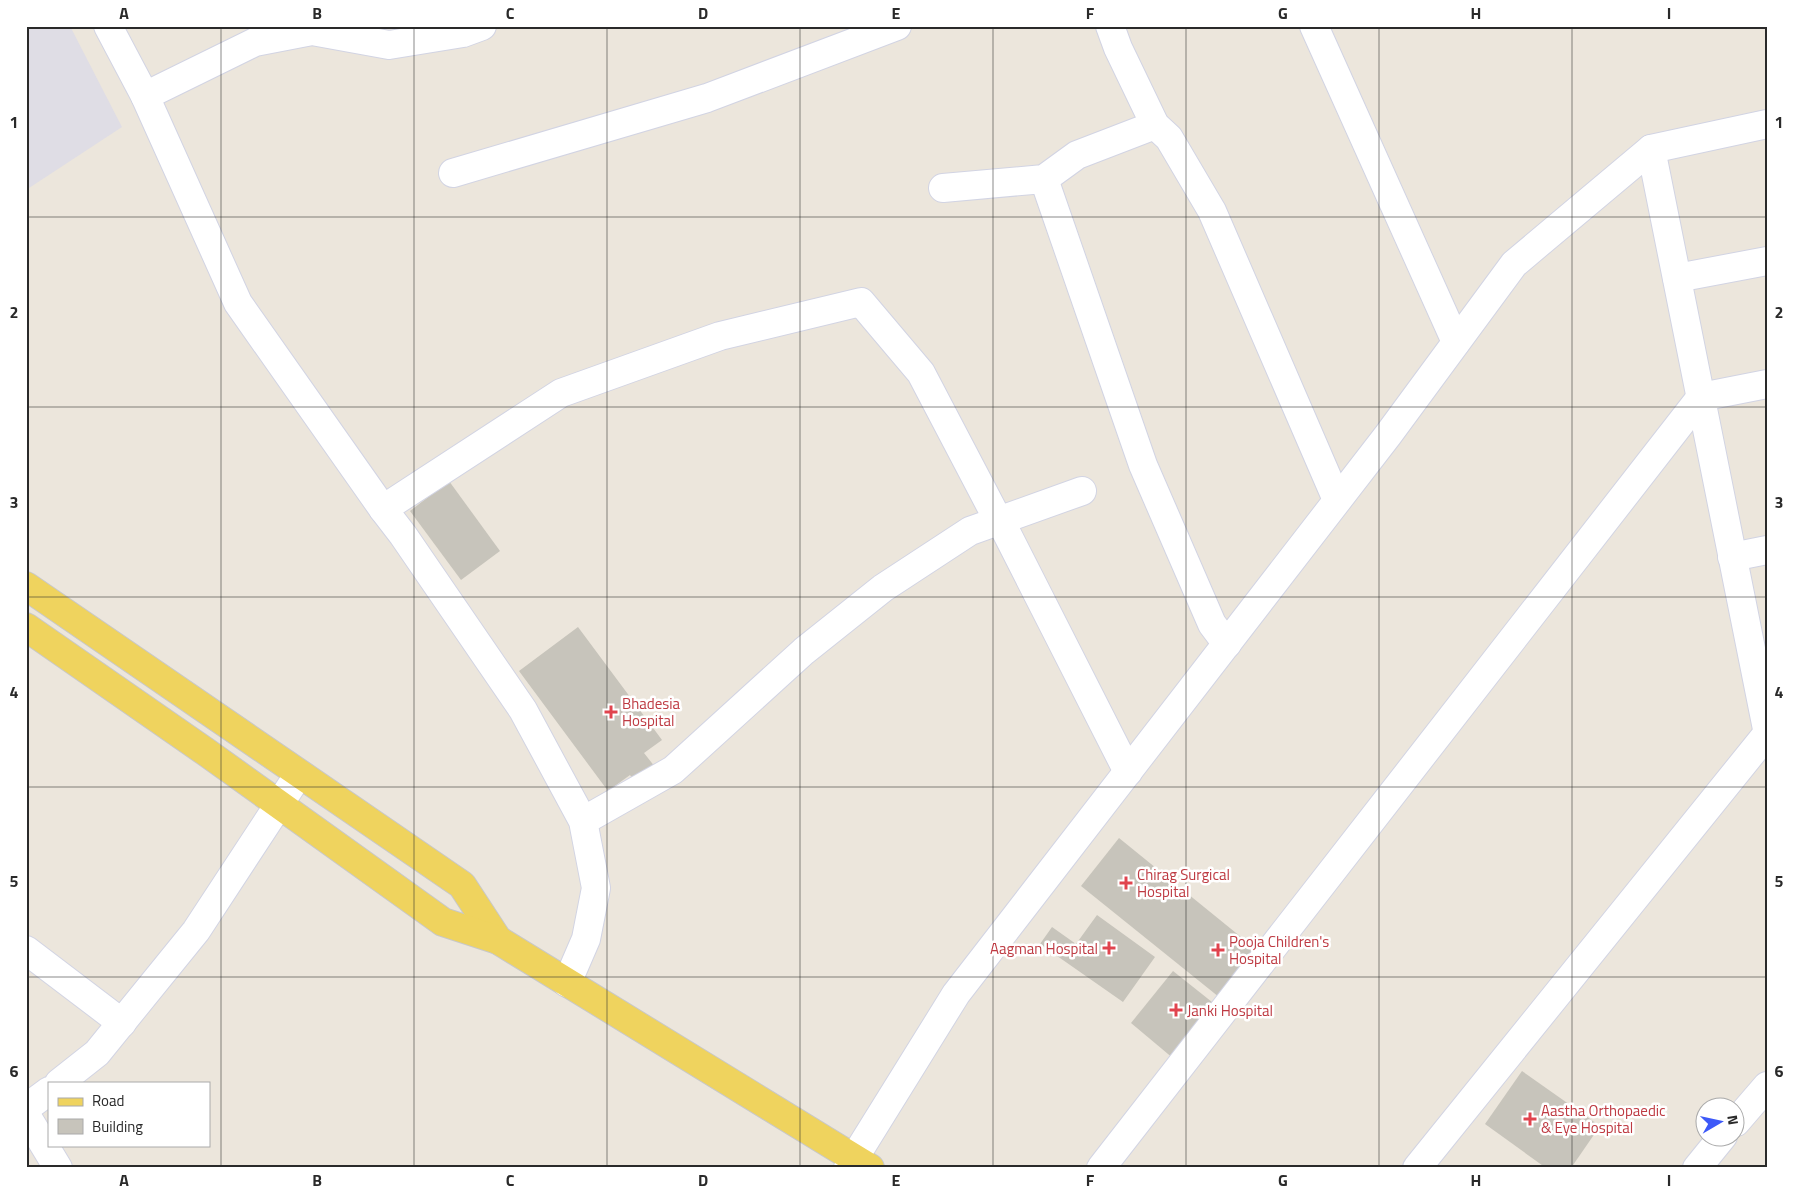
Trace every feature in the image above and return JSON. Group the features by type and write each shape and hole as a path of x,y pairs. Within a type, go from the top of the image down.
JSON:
{"main road":[{"path":"26,586 462,885 498,940"},
{"path":"26,627 280,804 443,922 498,940 858,1164"}],"street":[{"path":"108,26 144,96 238,303 383,510 403,535 523,710 583,821 596,888 586,939 568,983"},
{"path":"144,96 255,42 312,31 389,45 463,34 482,26"},
{"path":"453,173 707,98 896,26"},
{"path":"1110,26 1118,48 1155,125 1169,138 1212,211 1337,500"},
{"path":"1314,26 1456,342"},
{"path":"858,1164 956,994 1227,644 1514,264 1652,149 1767,124"},
{"path":"943,188 1044,180 1077,155 1155,125"},
{"path":"1652,149 1767,729"},
{"path":"1044,180 1143,466 1212,624 1227,644"},
{"path":"1677,278 1767,261"},
{"path":"383,510 561,393 720,336 861,302 921,373 998,520 1000,520 1128,772"},
{"path":"1101,1168 1701,397 1767,384"},
{"path":"583,821 673,770 804,651 884,588 970,531 1082,491"},
{"path":"1732,557 1767,550"},
{"path":"1418,1168 1767,734"},
{"path":"60,1082 97,1053 196,931 299,774"},
{"path":"26,950 122,1023"},
{"path":"1746,1110 1767,1086"},
{"path":"26,1108 48,1092"},
{"path":"26,1115 58,1168"},
{"path":"1697,1168 1715,1146"}],"shaded area":[{"path":"26,26 70,26 122,127 26,190"}],"building":[{"path":"449,481 500,551 461,580 410,511"},
{"path":"578,627 662,740 644,753 659,772 639,788 630,775 608,791 519,671"},
{"path":"1119,838 1257,950 1219,997 1081,886"},
{"path":"1097,915 1155,957 1123,1002 1040,944 1052,927 1076,944"},
{"path":"1173,971 1217,1006 1174,1059 1131,1023"},
{"path":"1522,1071 1600,1126 1571,1168 1546,1168 1485,1124"}],"place":[{"name":"Bhadesia Hospital","path":"611,712"},
{"name":"Chirag Surgical Hospital","path":"1126,883"},
{"name":"Aagman Hospital","path":"1109,948"},
{"name":"Pooja Children's Hospital","path":"1218,950"},
{"name":"Janki Hospital","path":"1176,1010"},
{"name":"Aastha Orthopaedic & Eye Hospital","path":"1530,1119"}]}
